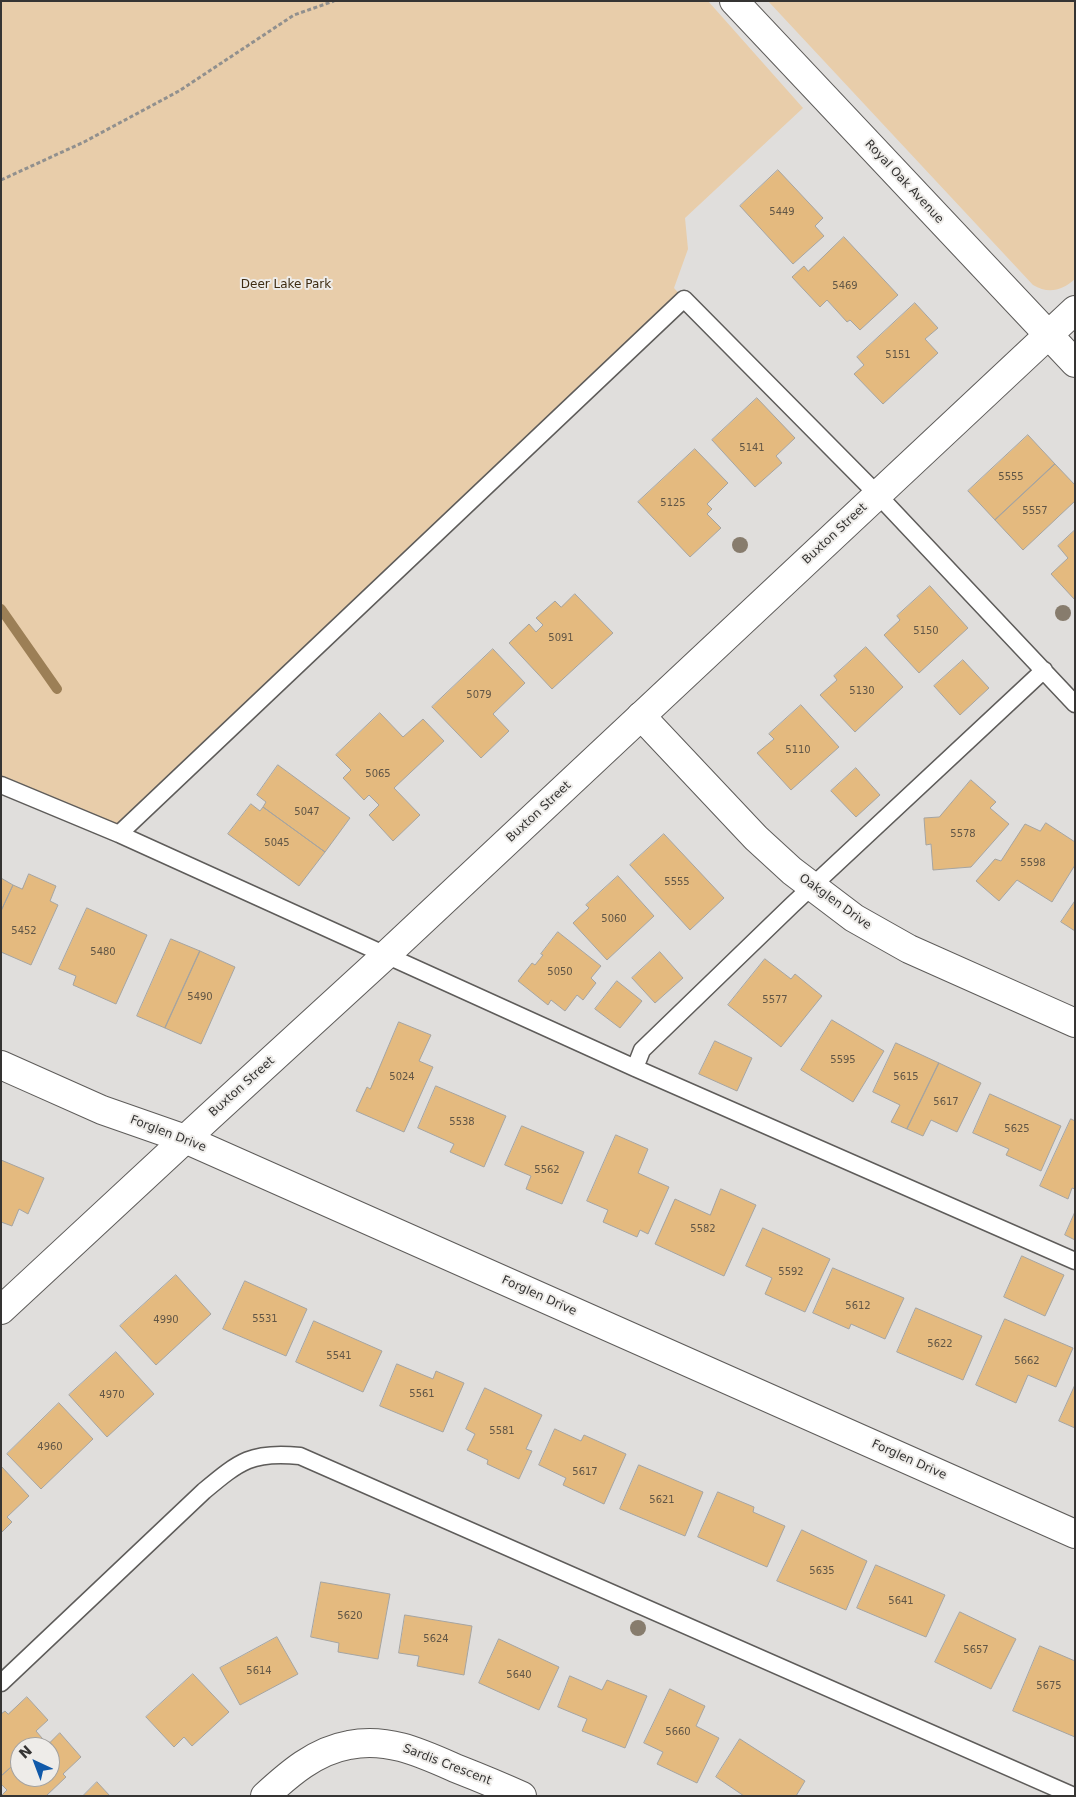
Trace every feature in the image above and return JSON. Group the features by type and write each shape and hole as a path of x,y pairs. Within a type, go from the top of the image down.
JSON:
{"street":[{"name":"Royal Oak Avenue","path":"734,1 1075,362"},
{"name":"Buxton Street","path":"1,1310 386,955 1075,310"},
{"name":"Oakglen Drive","path":"641,716 756,838 811,887 854,918 881,935 909,949 1075,1023"},
{"name":"Forglen Drive","path":"1,1065 102,1110 185,1139 1075,1534"},
{"name":"Sardis Crescent","path":"265,1796 289,1774 309,1760 348,1745 368,1743 389,1744 410,1749 522,1796"}],"lane":[{"path":"119,834 684,299 877,494 1075,704"},
{"path":"635,1068 642,1050 811,887 1044,670"},
{"path":"1,785 119,834 635,1068 1075,1261"},
{"path":"1,1683 204,1490 225,1474 244,1461 261,1456 278,1454 300,1456 1074,1796"}],"path":[{"path":"1,180 84,142 179,91 294,15 334,1"}],"green space":[{"name":"Deer Lake Park","path":"1,1 708,1 803,108 685,218 688,249 674,288 684,299 119,834 1,785"},
{"path":"768,1 1075,1 1075,279 1060,289 1055,290 1044,290 1033,285"}],"building":[{"path":"778,170 823,218 815,226 824,236 793,264 740,206"},
{"path":"844,237 898,295 860,330 850,320 847,322 827,300 820,307 792,277 804,266 808,271"},
{"path":"915,303 938,328 925,339 938,353 883,404 854,374 864,365 857,357"},
{"path":"757,398 795,438 776,456 782,463 755,487 712,440"},
{"path":"1028,435 1055,464 995,520 968,491"},
{"path":"695,449 728,483 707,504 712,509 707,514 721,528 690,557 638,502"},
{"path":"1055,464 1075,485 1075,501 1023,550 995,520"},
{"path":"1075,530 1075,600 1051,574 1068,558 1058,546"},
{"path":"930,586 968,628 919,673 884,635 900,620 897,616"},
{"path":"575,594 613,633 552,689 509,643 529,624 536,632 543,625 536,618 555,601 561,607"},
{"path":"866,647 903,687 855,732 820,695 837,680 834,676"},
{"path":"493,649 525,683 493,714 509,731 481,758 432,707"},
{"path":"963,660 989,688 960,715 934,686"},
{"path":"801,705 839,747 791,790 757,753 774,739 769,734"},
{"path":"380,713 403,737 423,719 444,741 394,788 420,815 393,841 369,815 379,805 369,795 364,800 343,778 351,770 336,755"},
{"path":"278,765 350,818 325,852 263,807 266,802 257,795"},
{"path":"856,768 880,795 856,817 831,791"},
{"path":"971,780 996,802 990,808 1009,824 971,867 933,870 931,844 926,845 924,818 939,817"},
{"path":"251,804 260,811 263,807 325,852 299,886 228,834"},
{"path":"1046,823 1075,842 1075,865 1052,902 1017,880 999,901 976,881 995,859 1001,861 1025,824 1040,831"},
{"path":"664,834 724,898 690,930 630,865"},
{"path":"29,874 56,886 50,901 58,905 31,965 1,952 1,911 13,885 22,889"},
{"path":"618,876 654,916 607,960 573,923 589,908 586,905"},
{"path":"1,878 13,885 1,911"},
{"path":"1075,901 1075,931 1061,922"},
{"path":"87,908 147,935 116,1004 73,985 76,976 59,969"},
{"path":"558,932 601,966 591,978 596,983 583,1000 577,995 565,1011 551,1000 548,1005 518,981 532,963 535,965"},
{"path":"171,939 200,951 165,1028 137,1016"},
{"path":"200,951 235,967 201,1044 165,1028"},
{"path":"660,952 683,978 655,1003 632,978"},
{"path":"765,959 791,979 795,974 822,996 781,1047 728,1005"},
{"path":"617,981 642,1001 620,1028 595,1009"},
{"path":"832,1020 884,1051 853,1102 801,1070"},
{"path":"399,1022 431,1035 419,1061 433,1067 404,1132 356,1111 367,1087 370,1089"},
{"path":"715,1041 752,1058 737,1091 699,1074"},
{"path":"896,1043 939,1063 907,1129 891,1122 900,1105 873,1092"},
{"path":"939,1063 981,1083 957,1132 931,1120 923,1136 907,1129"},
{"path":"436,1086 506,1116 484,1167 450,1152 454,1144 418,1128"},
{"path":"990,1094 1061,1126 1041,1171 1006,1155 1009,1149 973,1133"},
{"path":"1071,1119 1075,1121 1075,1189 1072,1188 1068,1199 1040,1186"},
{"path":"522,1126 584,1152 562,1204 526,1189 531,1176 505,1165"},
{"path":"616,1135 648,1149 638,1173 669,1187 648,1234 640,1230 637,1237 603,1222 608,1210 587,1201"},
{"path":"1,1160 44,1178 28,1214 19,1209 12,1226 1,1222"},
{"path":"721,1189 756,1205 724,1276 655,1244 675,1199 710,1215"},
{"path":"1075,1212 1075,1240 1065,1235"},
{"path":"763,1228 830,1259 805,1312 765,1294 772,1278 746,1266"},
{"path":"1022,1256 1064,1275 1045,1316 1004,1297"},
{"path":"833,1268 904,1298 885,1339 851,1324 849,1329 813,1313"},
{"path":"176,1275 211,1314 156,1365 120,1326"},
{"path":"245,1281 307,1309 286,1356 223,1329"},
{"path":"916,1308 982,1336 963,1380 897,1352"},
{"path":"1005,1319 1073,1348 1056,1387 1028,1375 1016,1403 976,1385"},
{"path":"314,1321 382,1351 363,1392 296,1362"},
{"path":"116,1352 154,1394 107,1437 69,1395"},
{"path":"397,1364 433,1379 436,1371 464,1383 443,1432 380,1406"},
{"path":"1075,1385 1075,1428 1059,1421"},
{"path":"485,1388 542,1415 526,1449 532,1451 519,1479 487,1464 488,1460 467,1450 475,1434 466,1429"},
{"path":"59,1403 93,1439 41,1489 7,1454"},
{"path":"555,1429 581,1441 584,1435 626,1454 604,1504 563,1485 566,1478 539,1465"},
{"path":"639,1465 703,1492 685,1536 620,1509"},
{"path":"1,1466 29,1496 7,1517 12,1522 1,1533"},
{"path":"718,1492 754,1507 753,1512 785,1526 767,1567 698,1537"},
{"path":"802,1530 867,1561 846,1610 777,1581"},
{"path":"876,1565 945,1595 926,1637 857,1608"},
{"path":"321,1582 390,1594 378,1659 338,1652 339,1643 311,1637"},
{"path":"960,1612 1016,1639 991,1689 935,1662"},
{"path":"405,1615 472,1626 464,1675 417,1666 419,1656 399,1653"},
{"path":"277,1637 298,1674 240,1705 220,1668"},
{"path":"499,1639 559,1667 539,1710 479,1683"},
{"path":"1040,1646 1075,1661 1075,1737 1013,1711"},
{"path":"193,1674 229,1712 192,1746 184,1737 174,1747 146,1717"},
{"path":"570,1676 602,1690 607,1680 647,1696 625,1748 582,1731 587,1719 558,1707"},
{"path":"670,1689 705,1706 696,1726 719,1738 697,1783 657,1764 663,1752 644,1743"},
{"path":"27,1697 48,1720 36,1731 41,1737 10,1737 10,1768 1,1776 1,1714 5,1711 8,1714"},
{"path":"60,1733 81,1757 63,1774 66,1777 60,1783 60,1737 56,1737"},
{"path":"740,1739 805,1781 796,1796 744,1796 716,1777"},
{"path":"10,1768 10,1787 55,1787 46,1796 1,1796 7,1790 1,1784 1,1776"},
{"path":"97,1782 110,1796 83,1796"}],"waterway":[{"path":"1,609 57,689"}]}
